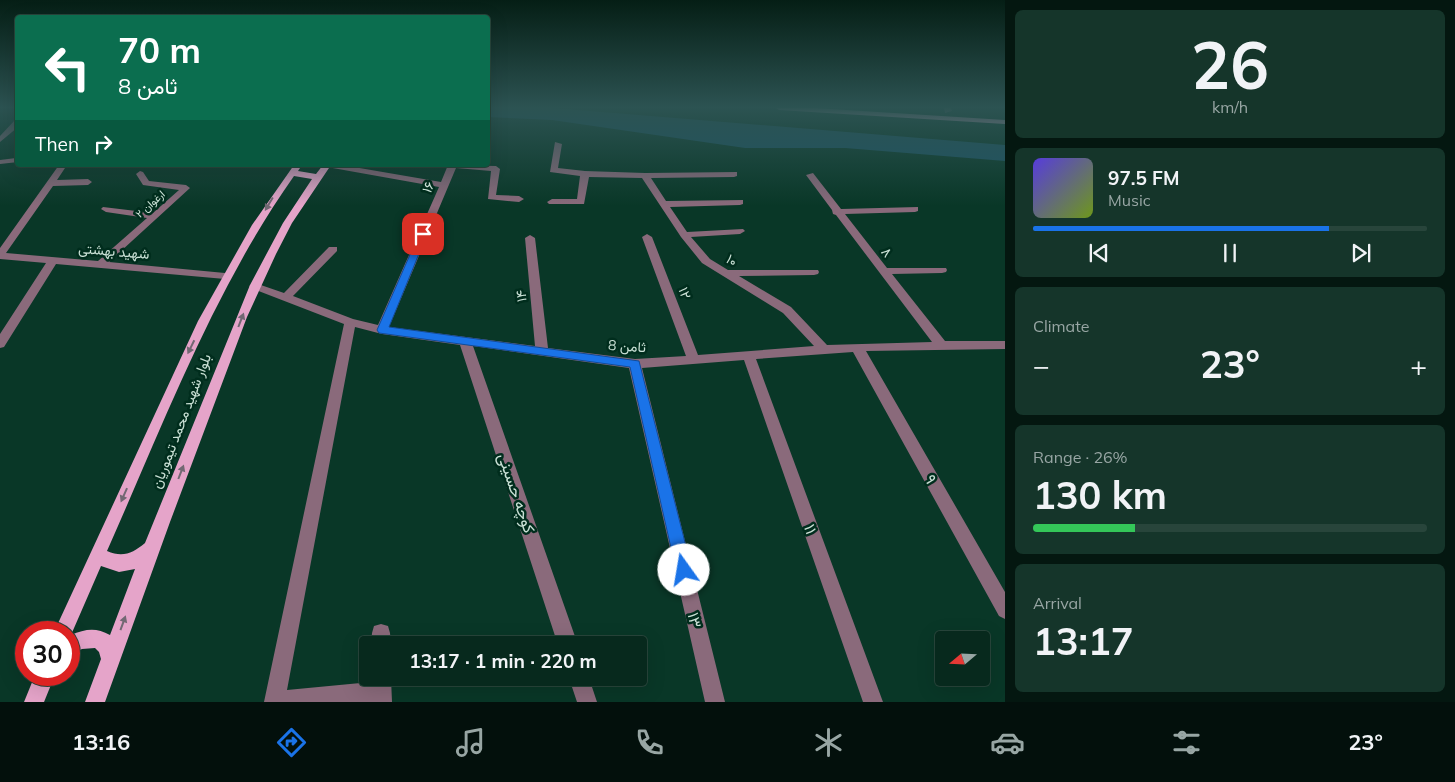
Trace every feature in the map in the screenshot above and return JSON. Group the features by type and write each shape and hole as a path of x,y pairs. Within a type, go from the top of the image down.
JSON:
{"main road":[{"path":"295,169 324,168"},
{"name":"بلوار شهید محمد تیموریان","path":"94,702 151,548 256,286 295,210 324,168"},
{"name":"بلوار شهید محمد تیموریان","path":"68,621 225,276 274,196 295,169"},
{"path":"97,555 116,564 125,564 144,556 151,548"},
{"path":"80,642 90,638 105,642 110,649 110,658"},
{"path":"34,702 41,686"}],"street":[{"path":"558,144 554,170 585,174 645,176 734,174"},
{"path":"0,162 15,160"},
{"path":"0,256 62,167"},
{"name":"۱۶","path":"382,330 451,167"},
{"path":"474,167 496,169 491,197 518,199"},
{"path":"324,168 444,184"},
{"name":"ارغوان ۲","path":"100,265 186,188 146,183 140,174"},
{"path":"552,202 581,202 585,174"},
{"name":"۸","path":"810,175 836,212 885,271 941,345"},
{"name":"۱۰","path":"645,176 684,235 706,261 787,310 824,349"},
{"path":"51,183 88,182"},
{"path":"665,204 740,202"},
{"path":"106,209 155,216"},
{"path":"836,212 915,209"},
{"path":"684,235 740,231"},
{"name":"۱۲","path":"647,237 694,360"},
{"name":"۱۴","path":"530,238 542,352"},
{"path":"286,297 333,249"},
{"name":"شهید بهشتی","path":"0,256 225,276"},
{"path":"0,344 52,261"},
{"path":"885,271 942,270"},
{"path":"723,273 814,272"},
{"name":"ثامن 8","path":"256,286 350,322 382,330 635,364 857,347 941,345 1003,348"},
{"path":"350,322 274,701 381,690"},
{"name":"کوچه حسینی","path":"465,342 565,636"},
{"name":"۹","path":"857,347 1005,610"},
{"name":"۱۱","path":"749,356 873,702"},
{"name":"۱۳","path":"635,364 715,702"},
{"path":"582,686 587,702"}],"water":[{"path":"695,141 953,141 1005,145 1005,161 845,148 745,148"}],"route":[{"path":"423,234 382,330 635,364 684,570"}]}
